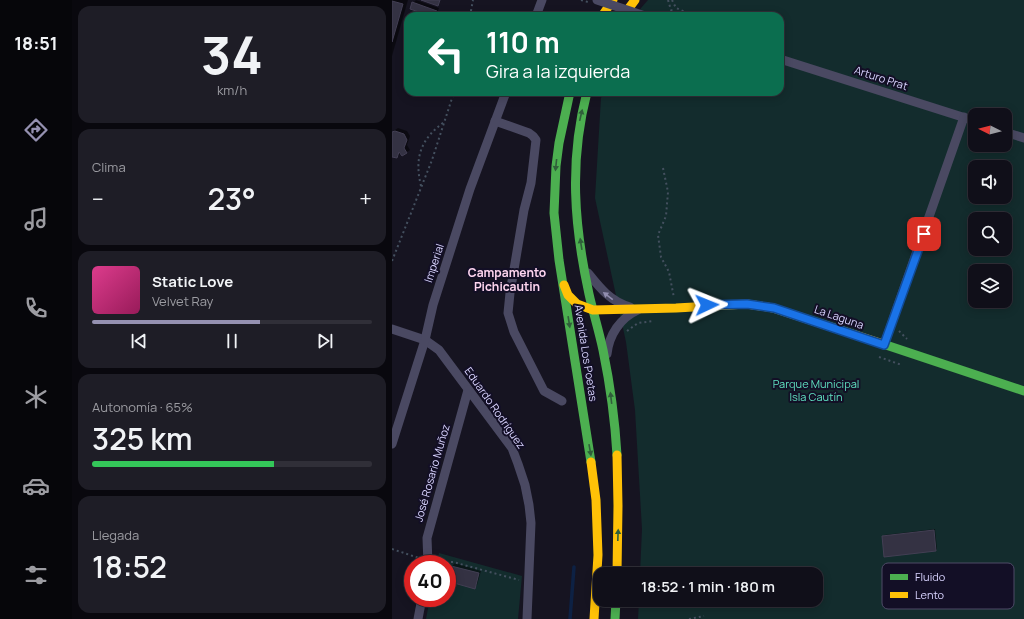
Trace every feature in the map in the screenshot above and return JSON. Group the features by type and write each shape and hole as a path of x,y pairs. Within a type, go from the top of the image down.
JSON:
{"main road":[{"path":"605,12 613,0"},
{"path":"626,12 635,0"},
{"name":"Avenida Los Poetas","path":"569,96 558,143 554,190 556,237 596,500 598,555 594,619"},
{"name":"Avenida Los Poetas","path":"586,96 579,123 576,145 574,180 576,215 584,269 593,310 598,322 614,415 618,465 617,567"},
{"path":"563,283 568,295 573,300 583,307 593,310"},
{"name":"La Laguna","path":"593,310 676,308 747,304 774,308 1024,391"},
{"path":"615,619 616,607"}],"street":[{"path":"538,12 542,0"},
{"path":"597,0 633,12"},
{"name":"Arturo Prat","path":"784,60 968,118"},
{"name":"Imperial","path":"392,444 425,340 433,305 470,189 504,96"},
{"path":"884,345 964,117"},
{"path":"495,121 529,133 534,136 536,140 531,183 524,210 508,313 514,332 544,391 562,401"},
{"path":"1012,134 1024,138"},
{"path":"584,269 597,286 610,298 625,305 641,308"},
{"path":"606,366 607,349 617,327 628,316 641,308"},
{"name":"Eduardo Rodríguez","path":"392,329 425,340 439,350 512,448 525,485 531,523 527,619"},
{"name":"José Rosario Muñoz","path":"428,555 427,538 468,390"},
{"path":"418,619 420,607"}],"path":[{"path":"471,12 473,0"},
{"path":"668,0 671,10 675,12"},
{"path":"672,0 676,8 682,12"},
{"path":"392,261 432,160 453,96"},
{"path":"422,187 418,174 420,151 427,137 445,121"},
{"path":"663,168 668,192 666,216 658,235 660,257 669,272 676,308"},
{"path":"638,323 654,321"},
{"path":"897,329 906,339 913,342"},
{"path":"877,356 899,364"},
{"path":"392,549 407,555"},
{"path":"456,563 528,583"},
{"path":"689,619 704,616"}],"green space":[{"name":"Parque Municipal Isla Cautín","path":"648,0 1024,0 1024,619 638,619 639,607 823,607 823,567 640,567 642,529 635,410 626,342 595,198 602,96 784,96 784,12 639,12"},
{"path":"456,558 522,576 518,619 426,619 428,607 456,607"}],"building":[{"path":"421,0 440,0 438,6"},
{"path":"392,1 403,4 392,42"},
{"path":"412,2 437,11 419,12 410,9"},
{"path":"395,131 404,134 407,140 404,148 407,153 402,156 399,152 397,158 392,157 392,132"},
{"path":"934,530 936,551 884,557 882,536"},
{"path":"456,567 479,573 475,589 456,584"}],"waterway":[{"path":"570,619 574,567"}],"traffic: fast":[{"path":"569,96 559,143 556,166 554,213 559,260 591,462"},
{"path":"586,96 581,118 576,168 577,218 584,268 608,376 614,415 617,455"},
{"path":"883,344 1024,391"},
{"path":"615,619 616,607"}],"traffic: slow":[{"path":"605,12 613,0"},
{"path":"626,12 635,0"},
{"path":"564,285 568,295 577,304 593,310 676,308 747,304 773,308 883,344"},
{"path":"617,455 617,567"},
{"path":"591,462 596,500 598,555 594,619"}],"district":[{"name":"Campamento Pichicautin","path":"507,280"}],"route":[{"path":"707,305 747,304 774,308 884,345 924,234"}]}
